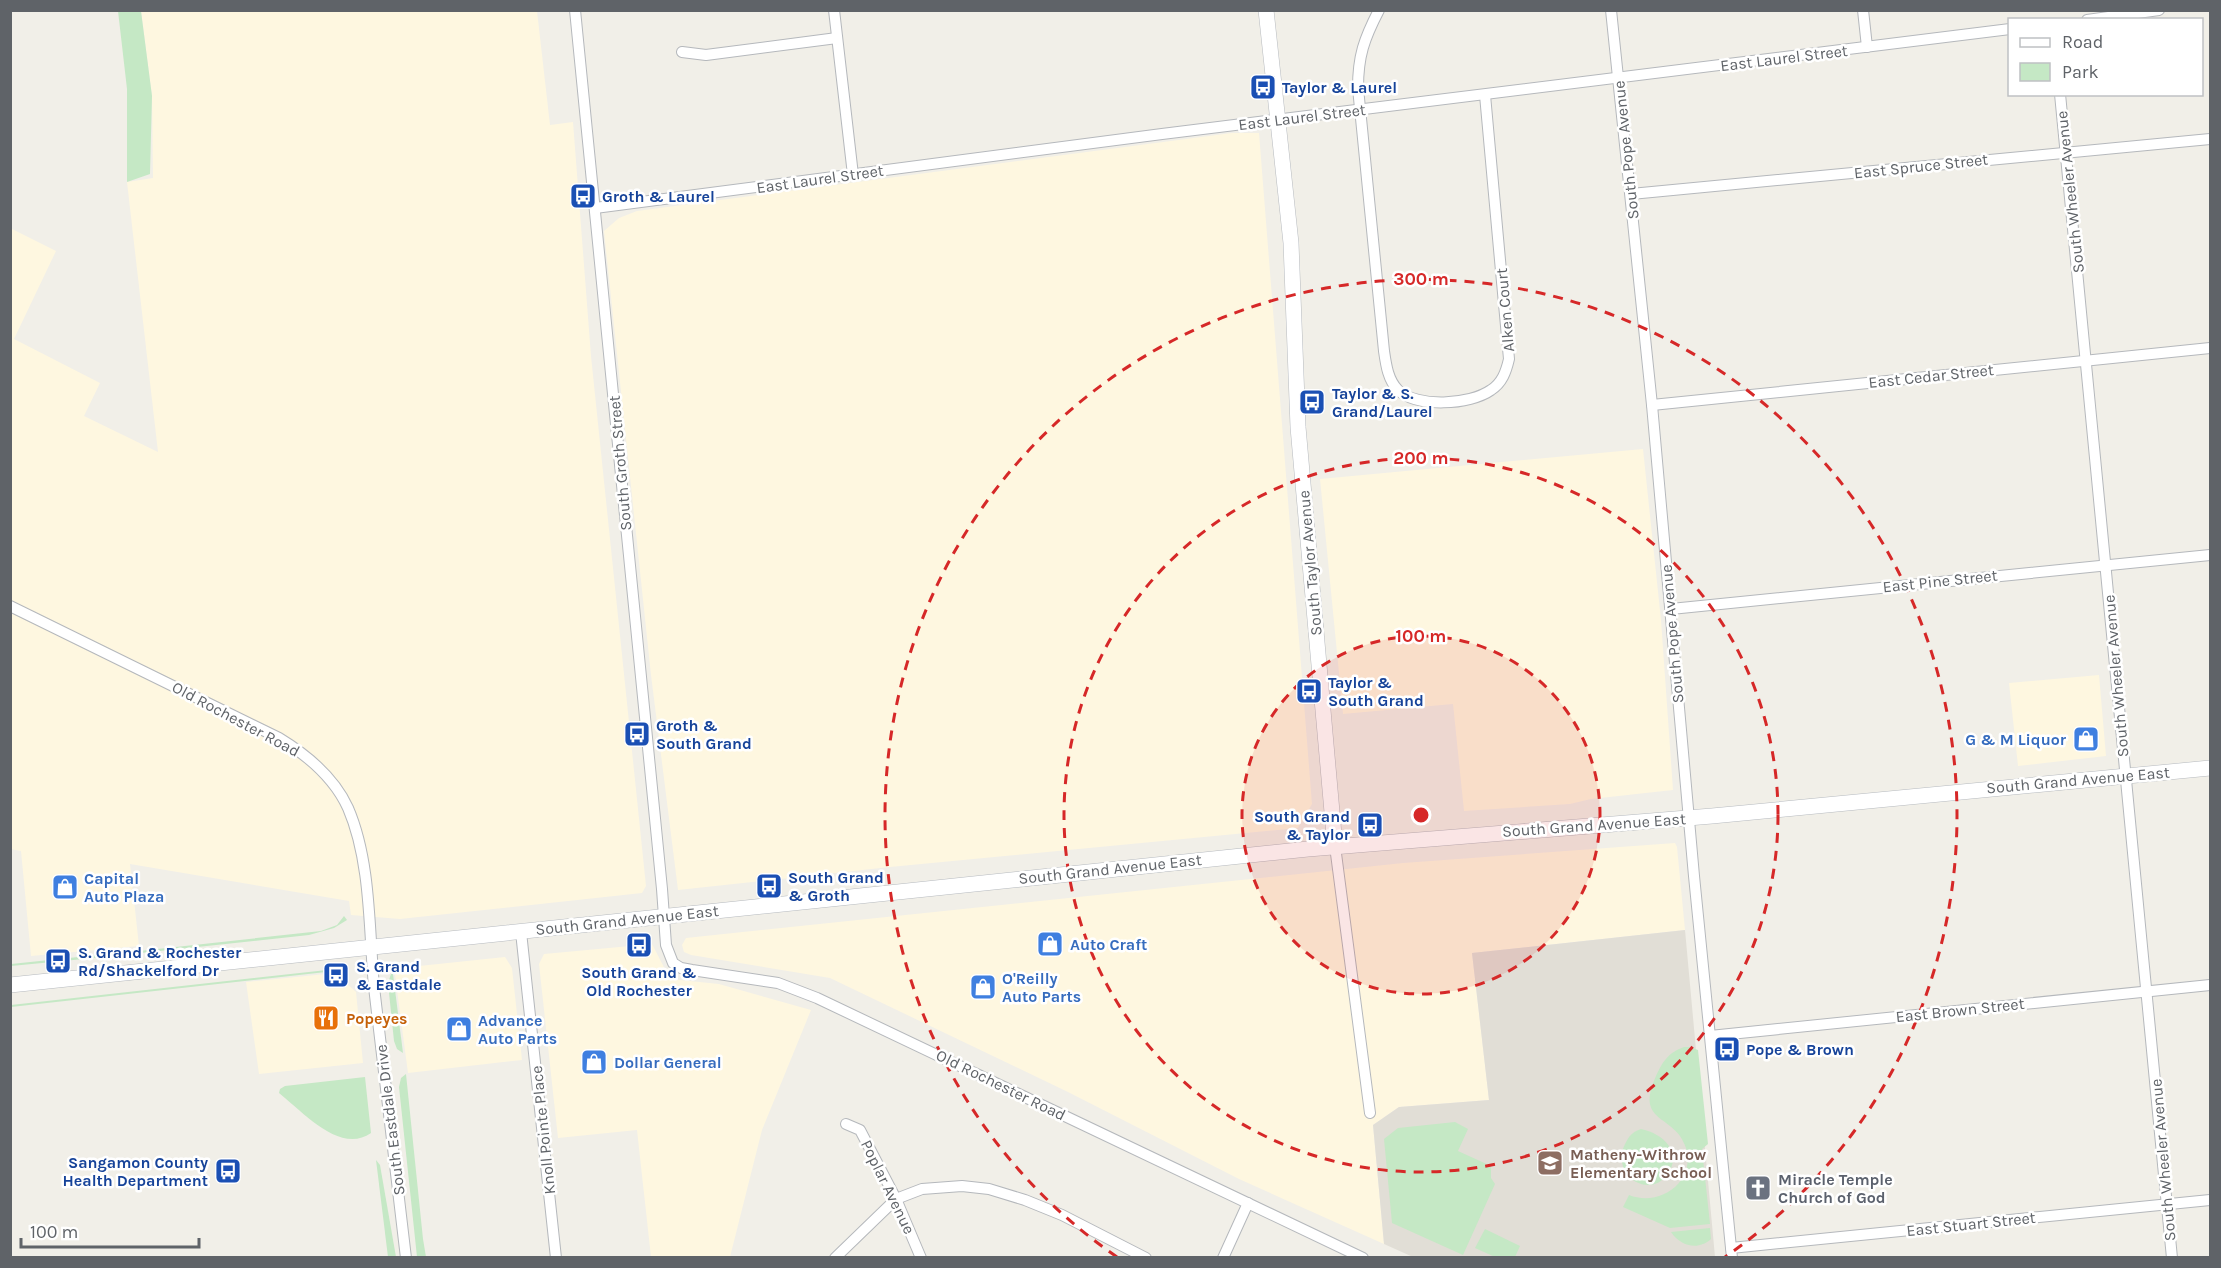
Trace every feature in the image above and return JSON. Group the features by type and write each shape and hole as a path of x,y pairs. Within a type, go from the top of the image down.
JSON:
{"main road":[{"name":"South Taylor Avenue","path":"1266,10 1292,264 1299,439 1335,846"},
{"name":"South Grand Avenue East","path":"10,985 1335,846 1689,818 2211,768"}],"street":[{"name":"South Groth Street","path":"575,10 664,916"},
{"path":"834,10 853,175"},
{"name":"Alken Court","path":"1379,10 1364,38 1360,53 1358,80 1360,110 1388,373 1397,388 1413,399 1433,402 1466,400 1476,397 1493,389 1504,376 1509,359 1485,95"},
{"name":"South Pope Avenue","path":"1611,10 1652,405 1731,1253"},
{"path":"1863,10 1867,47"},
{"path":"2102,18 2160,10"},
{"name":"East Laurel Street","path":"595,208 2008,29"},
{"path":"682,52 706,55 837,38"},
{"name":"South Wheeler Avenue","path":"2060,96 2172,1257"},
{"name":"East Spruce Street","path":"1631,194 2211,139"},
{"name":"East Cedar Street","path":"1652,405 2211,348"},
{"name":"East Pine Street","path":"1671,609 2211,555"},
{"name":"Old Rochester Road","path":"10,606 279,738 299,750 322,770 347,806 358,838 365,883 370,947"},
{"name":"South Taylor Avenue","path":"1335,846 1370,1113"},
{"name":"Old Rochester Road","path":"664,916 669,958 681,968 778,983 817,998 1363,1257"},
{"name":"Knoll Pointe Place","path":"521,932 556,1257"},
{"name":"South Eastdale Drive","path":"370,947 406,1257"},
{"name":"East Brown Street","path":"1710,1036 2211,985"},
{"name":"Poplar Avenue","path":"846,1125 860,1130 896,1199 921,1257"},
{"path":"836,1257 896,1199 922,1189 943,1186 989,1189 1062,1215 1146,1257"},
{"name":"East Stuart Street","path":"1731,1253 2211,1200"},
{"path":"1223,1257 1248,1203"}],"shaded area":[{"path":"141,11 537,11 550,125 573,122 591,356 646,886 642,893 400,919 351,915 349,901 130,864 139,946 31,956 21,851 10,849 10,228 56,251 14,339 100,383 84,416 158,452 127,182 153,178 152,96"},
{"path":"1232,133 1259,133 1312,804 1298,828 678,890 651,675 604,231 619,218 637,211"},
{"path":"1643,449 1661,620 1673,790 1591,799 1570,804 1464,811 1453,704 1343,714 1320,479"},
{"path":"2099,675 2106,756 2018,766 2009,683"},
{"path":"1675,843 1685,930 1472,953 1489,1100 1399,1107 1373,1125 1384,1244 1239,1179 1068,1092 830,978 691,955 684,952 682,945 686,938 1403,863"},
{"path":"1685,930 1715,1257 1413,1257 1384,1244 1373,1125 1399,1107 1489,1100 1472,953"},
{"path":"652,944 670,979 719,984 811,1010 762,1130 730,1257 651,1257 637,1130 558,1138 539,964 544,954"},
{"path":"505,957 512,968 522,1060 408,1073 395,975 400,968"},
{"path":"335,973 356,992 363,1063 259,1074 246,982"}],"green space":[{"path":"118,11 141,11 152,96 150,174 127,182 127,89"},
{"path":"344,916 347,920 334,928 309,935 141,953 139,951 321,931 337,925"},
{"path":"117,953 115,956 11,966 11,964"},
{"path":"336,969 349,974 345,979 335,971 11,1007 11,1005"},
{"path":"393,974 403,1053 397,1049 394,1041 388,983"},
{"path":"1684,1047 1698,1050 1708,1144 1702,1149 1710,1224 1670,1228 1623,1207 1629,1195 1652,1198 1663,1195 1680,1181 1686,1172 1688,1161 1681,1137 1653,1111 1650,1103 1651,1092 1661,1066 1670,1055"},
{"path":"406,1074 426,1257 417,1257 399,1087 401,1078"},
{"path":"365,1077 371,1133 359,1138 347,1139 334,1135 310,1119 279,1093 280,1089 285,1086"},
{"path":"1455,1122 1468,1129 1458,1151 1491,1166 1491,1178 1495,1184 1463,1255 1392,1223 1384,1139 1398,1128"},
{"path":"1641,1129 1663,1139 1672,1151 1672,1167 1667,1175 1659,1182 1650,1185 1633,1180 1623,1165 1622,1155 1625,1144 1635,1131"},
{"path":"376,1160 380,1165 396,1257 388,1257"},
{"path":"1710,1228 1711,1239 1695,1246 1684,1244 1671,1232"},
{"path":"1485,1229 1520,1246 1515,1257 1495,1257 1475,1248"}],"place":[{"name":"Taylor & Laurel","path":"1263,87"},
{"name":"Groth & Laurel","path":"583,196"},
{"name":"Taylor & S. Grand/Laurel","path":"1312,402"},
{"name":"Taylor & South Grand","path":"1309,691"},
{"name":"Groth & South Grand","path":"637,734"},
{"name":"G & M Liquor","path":"2086,739"},
{"name":"South Grand & Taylor","path":"1370,825"},
{"name":"South Grand & Groth","path":"769,886"},
{"name":"Capital Auto Plaza","path":"65,887"},
{"name":"Auto Craft","path":"1050,944"},
{"name":"South Grand & Old Rochester","path":"639,945"},
{"name":"S. Grand & Rochester Rd/Shackelford Dr","path":"58,961"},
{"name":"S. Grand & Eastdale","path":"336,975"},
{"name":"O'Reilly Auto Parts","path":"983,987"},
{"name":"Popeyes","path":"326,1018"},
{"name":"Advance Auto Parts","path":"459,1029"},
{"name":"Pope & Brown","path":"1727,1049"},
{"name":"Dollar General","path":"594,1062"},
{"name":"Matheny-Withrow Elementary School","path":"1550,1163"},
{"name":"Sangamon County Health Department","path":"228,1171"},
{"name":"Miracle Temple Church of God","path":"1758,1188"}]}
